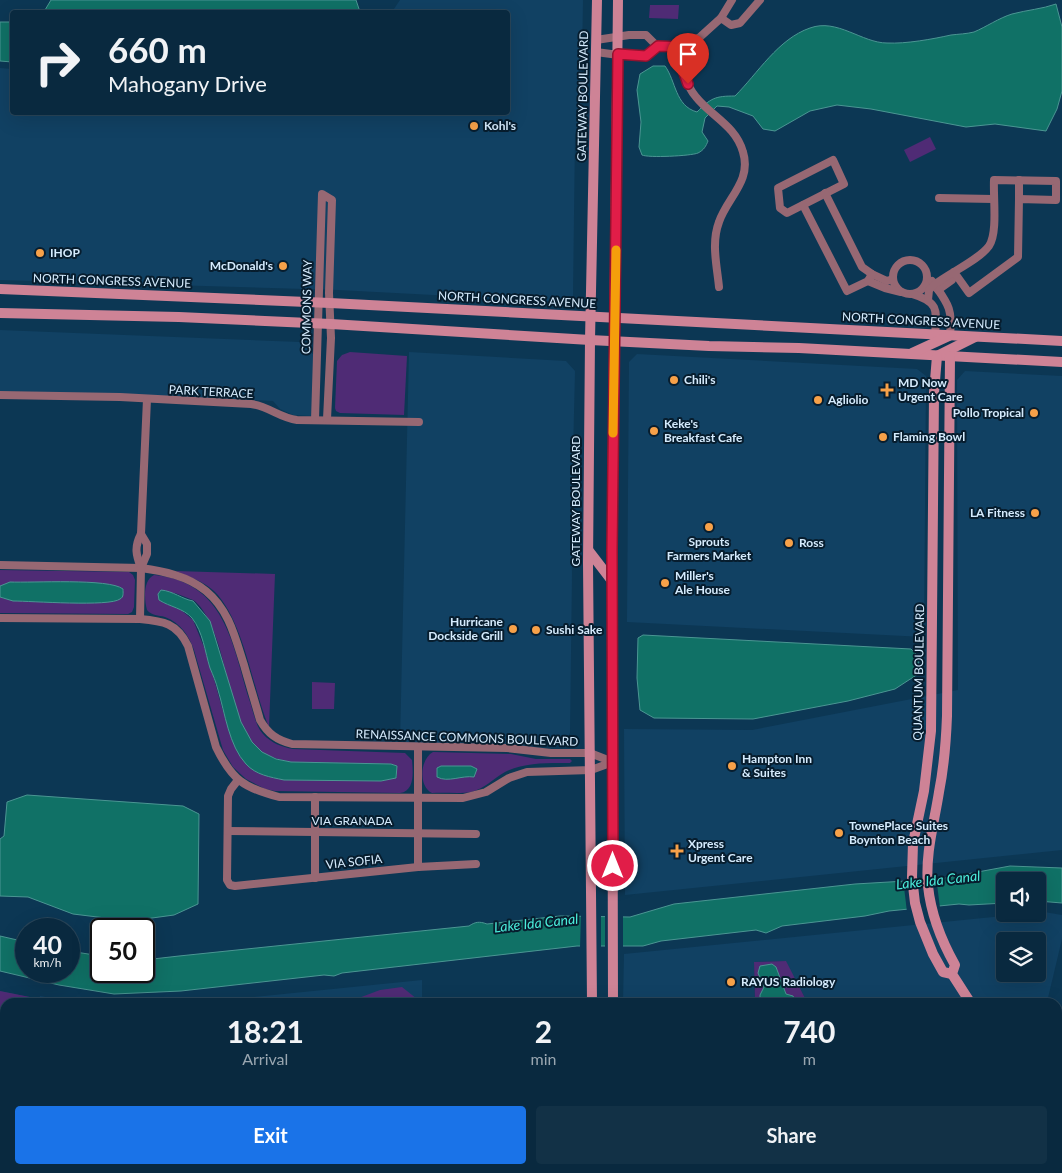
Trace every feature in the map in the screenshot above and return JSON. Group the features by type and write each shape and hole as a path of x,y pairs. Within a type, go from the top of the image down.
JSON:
{"main road":[{"name":"GATEWAY BOULEVARD","path":"592,998 588,551 590,316 597,0"},
{"path":"613,998 612,581 618,0"},
{"name":"NORTH CONGRESS AVENUE","path":"0,289 330,303 1062,341"},
{"path":"0,313 171,316 319,323 614,342 1062,362"},
{"path":"909,354 950,335"},
{"path":"937,356 976,337"},
{"name":"QUANTUM BOULEVARD","path":"937,356 934,367 931,731 924,791 913,844 912,869 915,903 920,922 933,954 943,972 952,974 967,998"},
{"name":"QUANTUM BOULEVARD","path":"950,356 947,716 942,776 931,834 927,868 934,920 955,965 952,974"},
{"path":"588,551 612,581"}],"street":[{"path":"596,40 618,36 646,35 658,46 681,47 700,37 720,18 732,0"},
{"path":"720,18 731,25 740,22 760,0"},
{"path":"596,52 646,56 658,46"},
{"path":"681,47 683,70 694,96 730,129 739,142 744,154 745,163 738,189 719,221 716,232 719,287"},
{"path":"833,160 844,184 803,205 787,213 780,208 778,188 833,160"},
{"path":"928,300 930,290 952,280 954,272 985,251 992,242 994,180 1056,181 1056,200 1019,199"},
{"path":"954,272 969,293 1018,257 1019,180"},
{"path":"825,193 862,267 870,277 885,288 928,300 937,313 935,335"},
{"name":"COMMONS WAY","path":"314,420 319,323 322,194 332,200 331,324 327,419"},
{"path":"939,198 994,199"},
{"path":"803,205 847,291 870,277 887,281 893,279"},
{"path":"901,292 894,284 895,268 904,262 914,261 920,264 951,312 950,335"},
{"path":"912,294 917,293 924,287 925,272"},
{"name":"PARK TERRACE","path":"0,395 120,397 259,405 288,418 419,422"},
{"path":"140,619 141,568 147,554 147,544 141,534 146,399"},
{"name":"RENAISSANCE COMMONS BOULEVARD","path":"0,565 158,570 184,578 205,590 218,603 233,628 264,728 274,737 292,744 507,748 551,753 590,753 613,762"},
{"path":"0,618 140,619 158,620 169,625 180,633 184,640 216,748 223,762 238,780 255,790 279,797 463,798 486,792 509,778 526,772 591,770 613,762"},
{"path":"418,747 418,867"},
{"path":"228,831 228,796 238,780"},
{"path":"314,878 315,797"},
{"name":"VIA GRANADA","path":"228,831 476,834"},
{"name":"VIA SOFIA","path":"228,831 227,880 230,885 235,886 418,867 476,864"}],"shaded area":[{"path":"400,0 583,0 581,118 575,135 573,296 569,302 338,290 0,280 0,68 10,69 10,115 510,115 510,10 393,10"},
{"path":"650,5 679,5 678,19 649,18"},
{"path":"930,137 936,149 910,162 904,150"},
{"path":"0,330 300,342 314,355 312,416 293,415 280,409 273,401 0,391"},
{"path":"350,352 407,356 404,415 340,413 336,411 337,361 342,355"},
{"path":"409,352 566,361 575,371 571,540 570,733 564,743 543,746 400,742"},
{"path":"637,354 917,369 926,376 924,637 627,622 629,362"},
{"path":"965,371 1062,376 1062,850 625,895 624,729 752,730 958,690 957,380"},
{"path":"0,570 129,572 135,580 134,607 132,612 128,614 0,613 0,597 37,602 115,601 100,583 10,582 0,588"},
{"path":"176,571 275,574 269,727 233,619 214,591 201,582"},
{"path":"154,575 178,580 196,589 211,603 222,619 230,637 256,722 266,737 277,744 293,749 405,753 412,760 413,770 411,785 408,789 400,793 275,791 265,789 246,779 233,767 223,750 190,640 176,623 147,610 145,590 150,577","holes":["175,593 196,602 208,619 220,651 237,713 243,728 259,750 274,758 291,762 392,764 397,766 397,777 381,781 294,780 270,777 233,742 208,657 193,620 181,610 162,602"]},
{"path":"312,682 335,683 334,709 312,709"},
{"path":"433,752 511,754 536,759 570,759 572,761 570,763 520,766 501,774 471,792 432,793 424,785 422,772 425,760"},
{"path":"1046,912 1062,915 1062,939 1048,998 805,998 785,961 754,962 755,998 623,998 624,954 996,917 996,922 1046,922"},
{"path":"786,961 805,998 793,998 786,994 776,967 758,973 764,987 760,998 755,998 754,962"},
{"path":"422,980 422,998 245,998"},
{"path":"402,987 416,998 359,998 380,990"},
{"path":"0,991 34,998 0,998"},
{"path":"0,991 35,998 0,998"}],"water":[{"path":"51,0 356,0 359,10 45,10"},
{"path":"1056,4 1062,27 1062,91 1057,109 1046,131 995,124 966,127 871,109 837,105 810,111 775,131 763,129 753,116 729,107 717,106 705,118 702,132 708,141 702,151 679,156 646,156 642,155 639,147 641,122 637,90 640,74 653,66 665,66 680,99 690,109 697,112 714,99 735,96 778,48 799,33 810,28 830,26 878,42 911,42 974,32 1012,14"},
{"path":"0,22 10,22 10,62 0,61"},
{"path":"10,582 103,583 123,589 123,595 120,599 102,603 13,601 0,597 0,586"},
{"path":"161,590 193,601 210,621 241,722 252,742 262,752 276,759 291,762 391,764 397,766 396,778 381,781 284,780 264,775 250,768 235,748 199,629 188,615 159,600 158,594"},
{"path":"643,635 911,649 919,657 918,674 895,689 848,701 753,719 654,718 640,710 637,678 638,638"},
{"path":"441,766 471,766 477,769 474,777 441,779 437,777 437,768"},
{"path":"27,795 183,806 199,814 198,904 174,915 152,918 106,918 73,914 28,897 0,896 0,839 4,836 7,802"},
{"name":"Lake Ida Canal","path":"1010,866 1062,868 1062,903 1046,902 1046,872 996,872 996,904 959,904 889,911 865,916 782,926 766,933 756,930 661,941 643,946 577,946 342,973 334,976 324,975 181,991 114,994 51,983 80,983 80,953 90,954 90,983 155,983 155,959 469,926 477,922 487,924 560,916 630,917 674,904 855,884 940,879"},
{"path":"0,936 15,939 15,975 0,971"},
{"path":"772,964 776,967 786,994 794,998 760,998 764,987 758,973 760,966"}],"pier":[{"path":"936,876 940,908 907,912 903,879"},
{"path":"581,914 601,914 601,948 580,948"},
{"path":"605,914 623,914 623,948 605,948"}],"slow traffic":[{"path":"613,433 616,250"}],"place":[{"name":"Kohl's","path":"474,126"},
{"name":"IHOP","path":"40,253"},
{"name":"McDonald's","path":"283,266"},
{"name":"Chili's","path":"674,380"},
{"name":"MD Now Urgent Care","path":"887,390"},
{"name":"Agliolio","path":"818,400"},
{"name":"Pollo Tropical","path":"1034,413"},
{"name":"Keke's Breakfast Cafe","path":"654,431"},
{"name":"Flaming Bowl","path":"883,437"},
{"name":"LA Fitness","path":"1035,513"},
{"name":"Sprouts Farmers Market","path":"709,527"},
{"name":"Ross","path":"789,543"},
{"name":"Miller's Ale House","path":"665,583"},
{"name":"Hurricane Dockside Grill","path":"513,629"},
{"name":"Sushi Sake","path":"536,630"},
{"name":"Hampton Inn & Suites","path":"732,766"},
{"name":"TownePlace Suites Boynton Beach","path":"839,833"},
{"name":"Xpress Urgent Care","path":"677,851"},
{"name":"RAYUS Radiology","path":"731,982"}],"route":[{"path":"613,866 613,356 618,54 646,56 658,46 681,47 683,70 688,84"}]}
